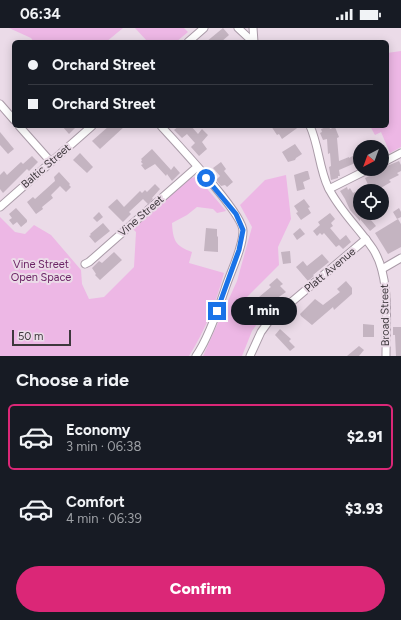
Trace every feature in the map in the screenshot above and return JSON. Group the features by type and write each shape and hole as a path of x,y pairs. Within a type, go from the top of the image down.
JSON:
{"street":[{"path":"190,40 204,28"},
{"path":"238,28 251,40"},
{"path":"253,28 253,40"},
{"path":"0,104 12,118"},
{"path":"22,128 51,162"},
{"name":"Baltic Street","path":"0,207 90,128"},
{"path":"163,128 236,214 243,230 239,250 217,311 196,356"},
{"name":"Broad Street","path":"311,128 329,190 366,239 376,254 382,269 385,284 385,355"},
{"path":"389,159 401,153"},
{"name":"Vine Street","path":"85,264 197,167"},
{"path":"329,190 356,176"},
{"name":"Platt Avenue","path":"250,356 261,332 269,321 366,239"},
{"path":"382,269 401,258"}],"green space":[{"path":"9,28 123,28 108,40 32,40"},
{"path":"135,28 184,28 188,32 178,40 146,40"},
{"path":"401,51 401,147 390,153 389,140 384,140 381,132 375,135 371,128 389,128 389,53"},
{"path":"286,175 291,219 278,247 279,265 241,303 257,324 252,331 242,356 203,356 237,281 252,227 240,205 265,180"},
{"name":"Vine Street Open Space","path":"197,177 226,211 217,213 213,209 197,207 187,215 172,223 174,238 178,245 192,252 189,263 224,273 210,316 201,336 189,356 0,356 0,217 15,232 25,234 34,225 51,235 81,270 82,284 89,299 104,297 134,267 136,232 131,227 190,178"}],"building":[{"path":"223,28 229,35 223,40 208,40"},
{"path":"64,128 75,128 69,134"},
{"path":"107,128 123,128 100,149 92,141"},
{"path":"176,128 193,128 198,134 202,129 208,135 202,142 207,149 199,156 191,147 195,143 187,134 182,138 174,130"},
{"path":"272,128 297,128 282,139 279,134 277,135"},
{"path":"324,128 335,128 339,137 337,138 339,161 353,156 353,164 339,170 340,176 331,180 329,167 331,166 330,153 328,154 327,139 323,140 320,133 322,132 321,129"},
{"path":"0,132 14,149 8,154 0,145"},
{"path":"295,144 302,154 295,160 288,162 282,152"},
{"path":"152,149 171,170 174,166 180,173 172,181 167,174 166,176 155,164 145,170 141,165 143,164 141,159"},
{"path":"80,153 93,167 87,173 73,160"},
{"path":"32,156 38,162 29,171 27,169 3,193 0,189 0,175 4,171 7,175 21,162 23,164"},
{"path":"399,161 401,171 397,173 399,175 389,180 391,182 388,184 368,184 365,178 369,176 389,176 389,165"},
{"path":"221,162 226,169 224,171 233,182 227,187 225,185 221,186 216,180 220,176 213,168"},
{"path":"308,171 310,179 303,182 305,189 297,191 294,175"},
{"path":"59,172 71,187 66,192 60,186 51,195 53,198 36,214 27,202 33,197 35,199 55,181 54,177"},
{"path":"155,184 160,189 152,198 153,199 148,204 143,199 129,212 131,214 123,222 108,207 117,199 124,207 140,191 142,193 145,190 147,192"},
{"path":"347,187 348,190 350,188 353,193 353,213 350,210 340,191"},
{"path":"304,199 310,207 308,208 311,213 301,220 296,213 298,212 294,206"},
{"path":"16,208 27,220 27,222 21,227 17,222 13,225 9,220 12,218 9,214"},
{"path":"399,208 401,217 397,219 393,212"},
{"path":"99,212 103,217 97,222 93,218"},
{"path":"330,213 335,219 331,223 333,226 330,228 340,240 346,235 351,242 343,249 339,245 336,247 324,233 322,235 320,233 317,236 313,231 320,225 318,222"},
{"path":"398,219 401,224 401,247 388,254 375,233"},
{"path":"361,220 371,220 376,226 370,231"},
{"path":"103,223 110,231 95,243 89,236"},
{"path":"206,228 217,229 218,252 204,251"},
{"path":"300,228 305,234 297,240 293,234"},
{"path":"290,251 291,263 283,264 281,252"},
{"path":"114,252 122,260 100,280 95,275 96,274 92,268 99,261 102,263"},
{"path":"322,254 329,262 308,281 296,267 303,261 307,266"},
{"path":"277,278 283,284 280,286 286,292 266,306 265,304 263,305 258,299 259,297 271,287 269,285"},
{"path":"346,281 352,288 352,294 334,310 333,307 312,325 301,316 300,314 315,299 323,305 340,292 337,289"},
{"path":"363,324 374,325 374,337 363,337"},
{"path":"393,327 401,327 401,356 396,356"},
{"path":"280,329 291,339 289,341 295,347 290,351 275,335"},
{"path":"359,346 364,350 359,356 347,356"}],"route":[{"path":"206,178 236,214 243,230 239,250 217,311"}]}
